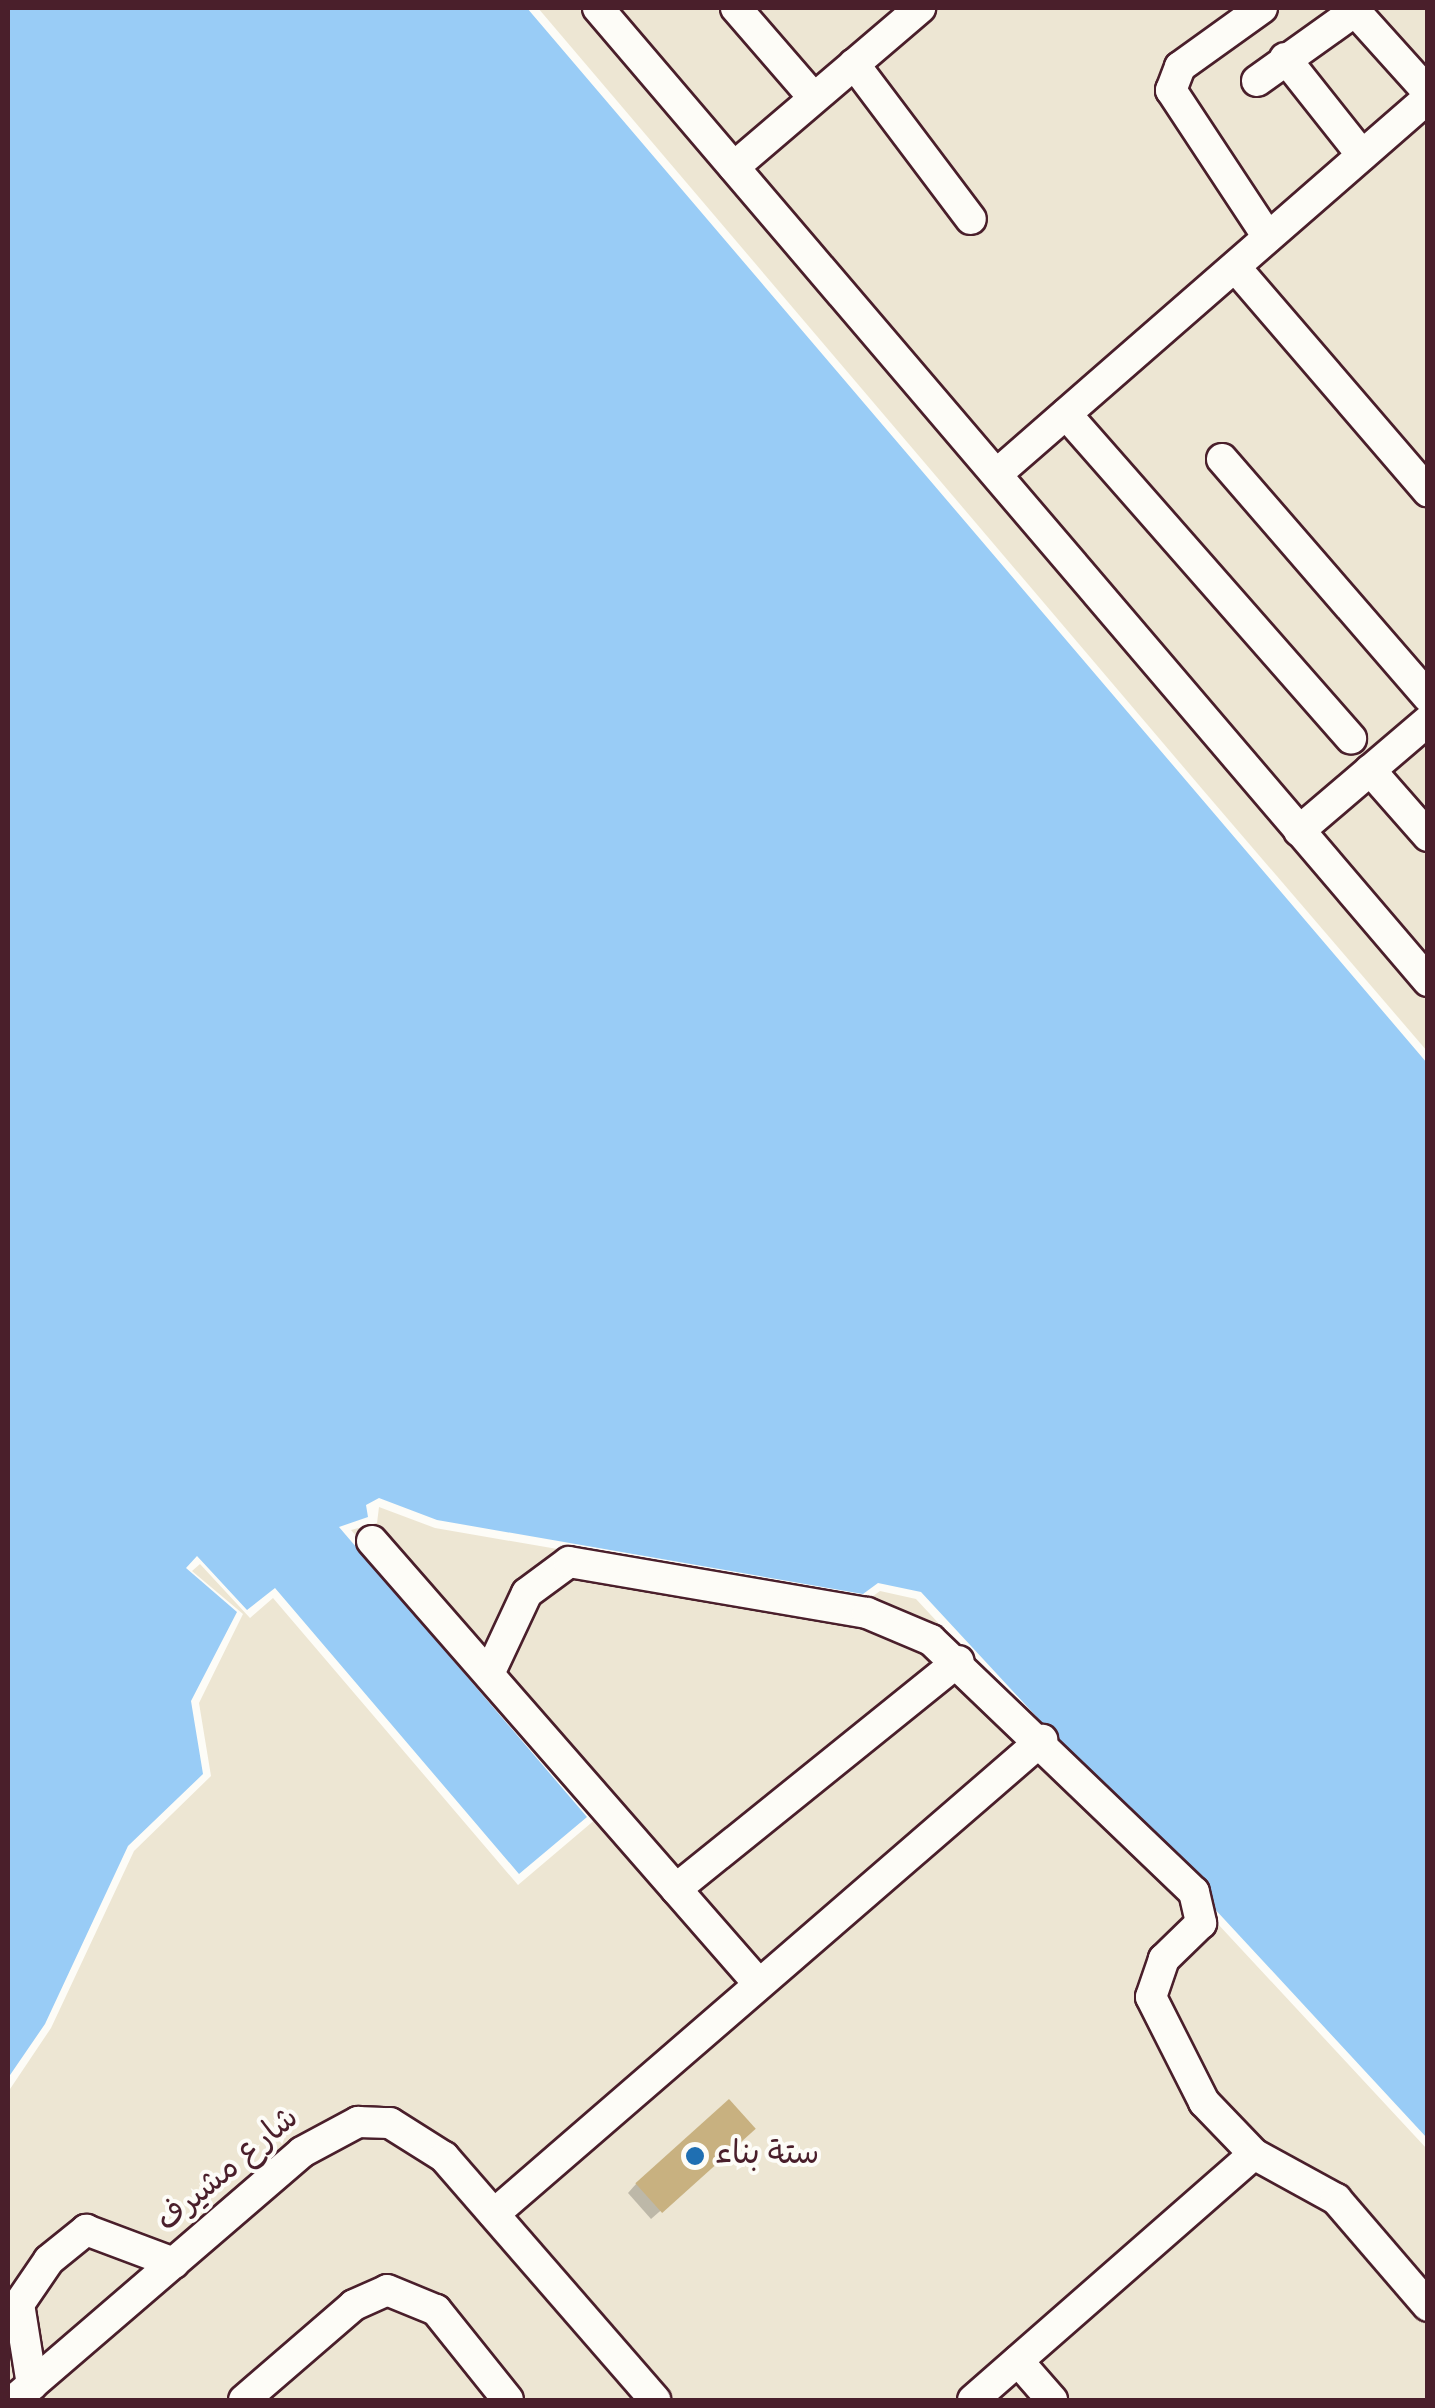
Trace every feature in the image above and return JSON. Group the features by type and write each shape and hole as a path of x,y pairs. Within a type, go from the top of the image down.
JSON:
{"street":[{"path":"598,8 1428,980"},
{"path":"736,8 814,98"},
{"path":"1262,8 1180,67 1171,90 1268,237"},
{"path":"734,167 854,64 908,11"},
{"path":"998,473 1428,95 1362,12 1342,15 1257,81"},
{"path":"1286,58 1362,156"},
{"path":"854,64 971,219"},
{"path":"1234,266 1428,491"},
{"path":"1066,414 1351,738"},
{"path":"1222,459 1428,697"},
{"path":"1299,831 1428,721"},
{"path":"1370,770 1428,836"},
{"path":"372,1540 760,1984"},
{"path":"488,1674 527,1592 569,1562 866,1613 960,1661 1200,1901 1195,1932 1157,1970 1154,2011 1204,2102 1254,2154 1336,2199 1428,2306"},
{"path":"676,1890 960,1661"},
{"path":"494,2214 1042,1740"},
{"name":"شارع مشيرف","path":"23,2393 328,2132 358,2122 420,2135 655,2400"},
{"path":"973,2400 1254,2154"},
{"path":"23,2393 18,2304 48,2260 86,2230 174,2263"},
{"path":"244,2400 354,2305 387,2290 436,2310 508,2400"},
{"path":"1018,2361 1052,2400"}],"shaded area":[{"path":"538,8 1427,8 1427,1051 1203,790"},
{"path":"379,1507 435,1528 865,1602 880,1591 916,1599 1427,2149 1427,2400 8,2400 8,2092 51,2028 134,1851 211,1776 199,1703 243,1614 192,1571 200,1564 250,1618 273,1598 518,1885 597,1818 351,1530 377,1523"}],"water":[{"path":"8,8 527,8 1427,1063 1427,2138 921,1592 878,1583 863,1594 437,1520 379,1498 366,1505 368,1517 339,1527 587,1817 519,1874 275,1588 247,1610 197,1556 186,1568 237,1612 191,1701 203,1774 128,1846 45,2024 8,2078"}],"building":[{"name":"ستة بناء","path":"729,2099 756,2129 662,2213 635,2183"}],"place":[{"name":"ستة بناء","path":"695,2156"}]}
